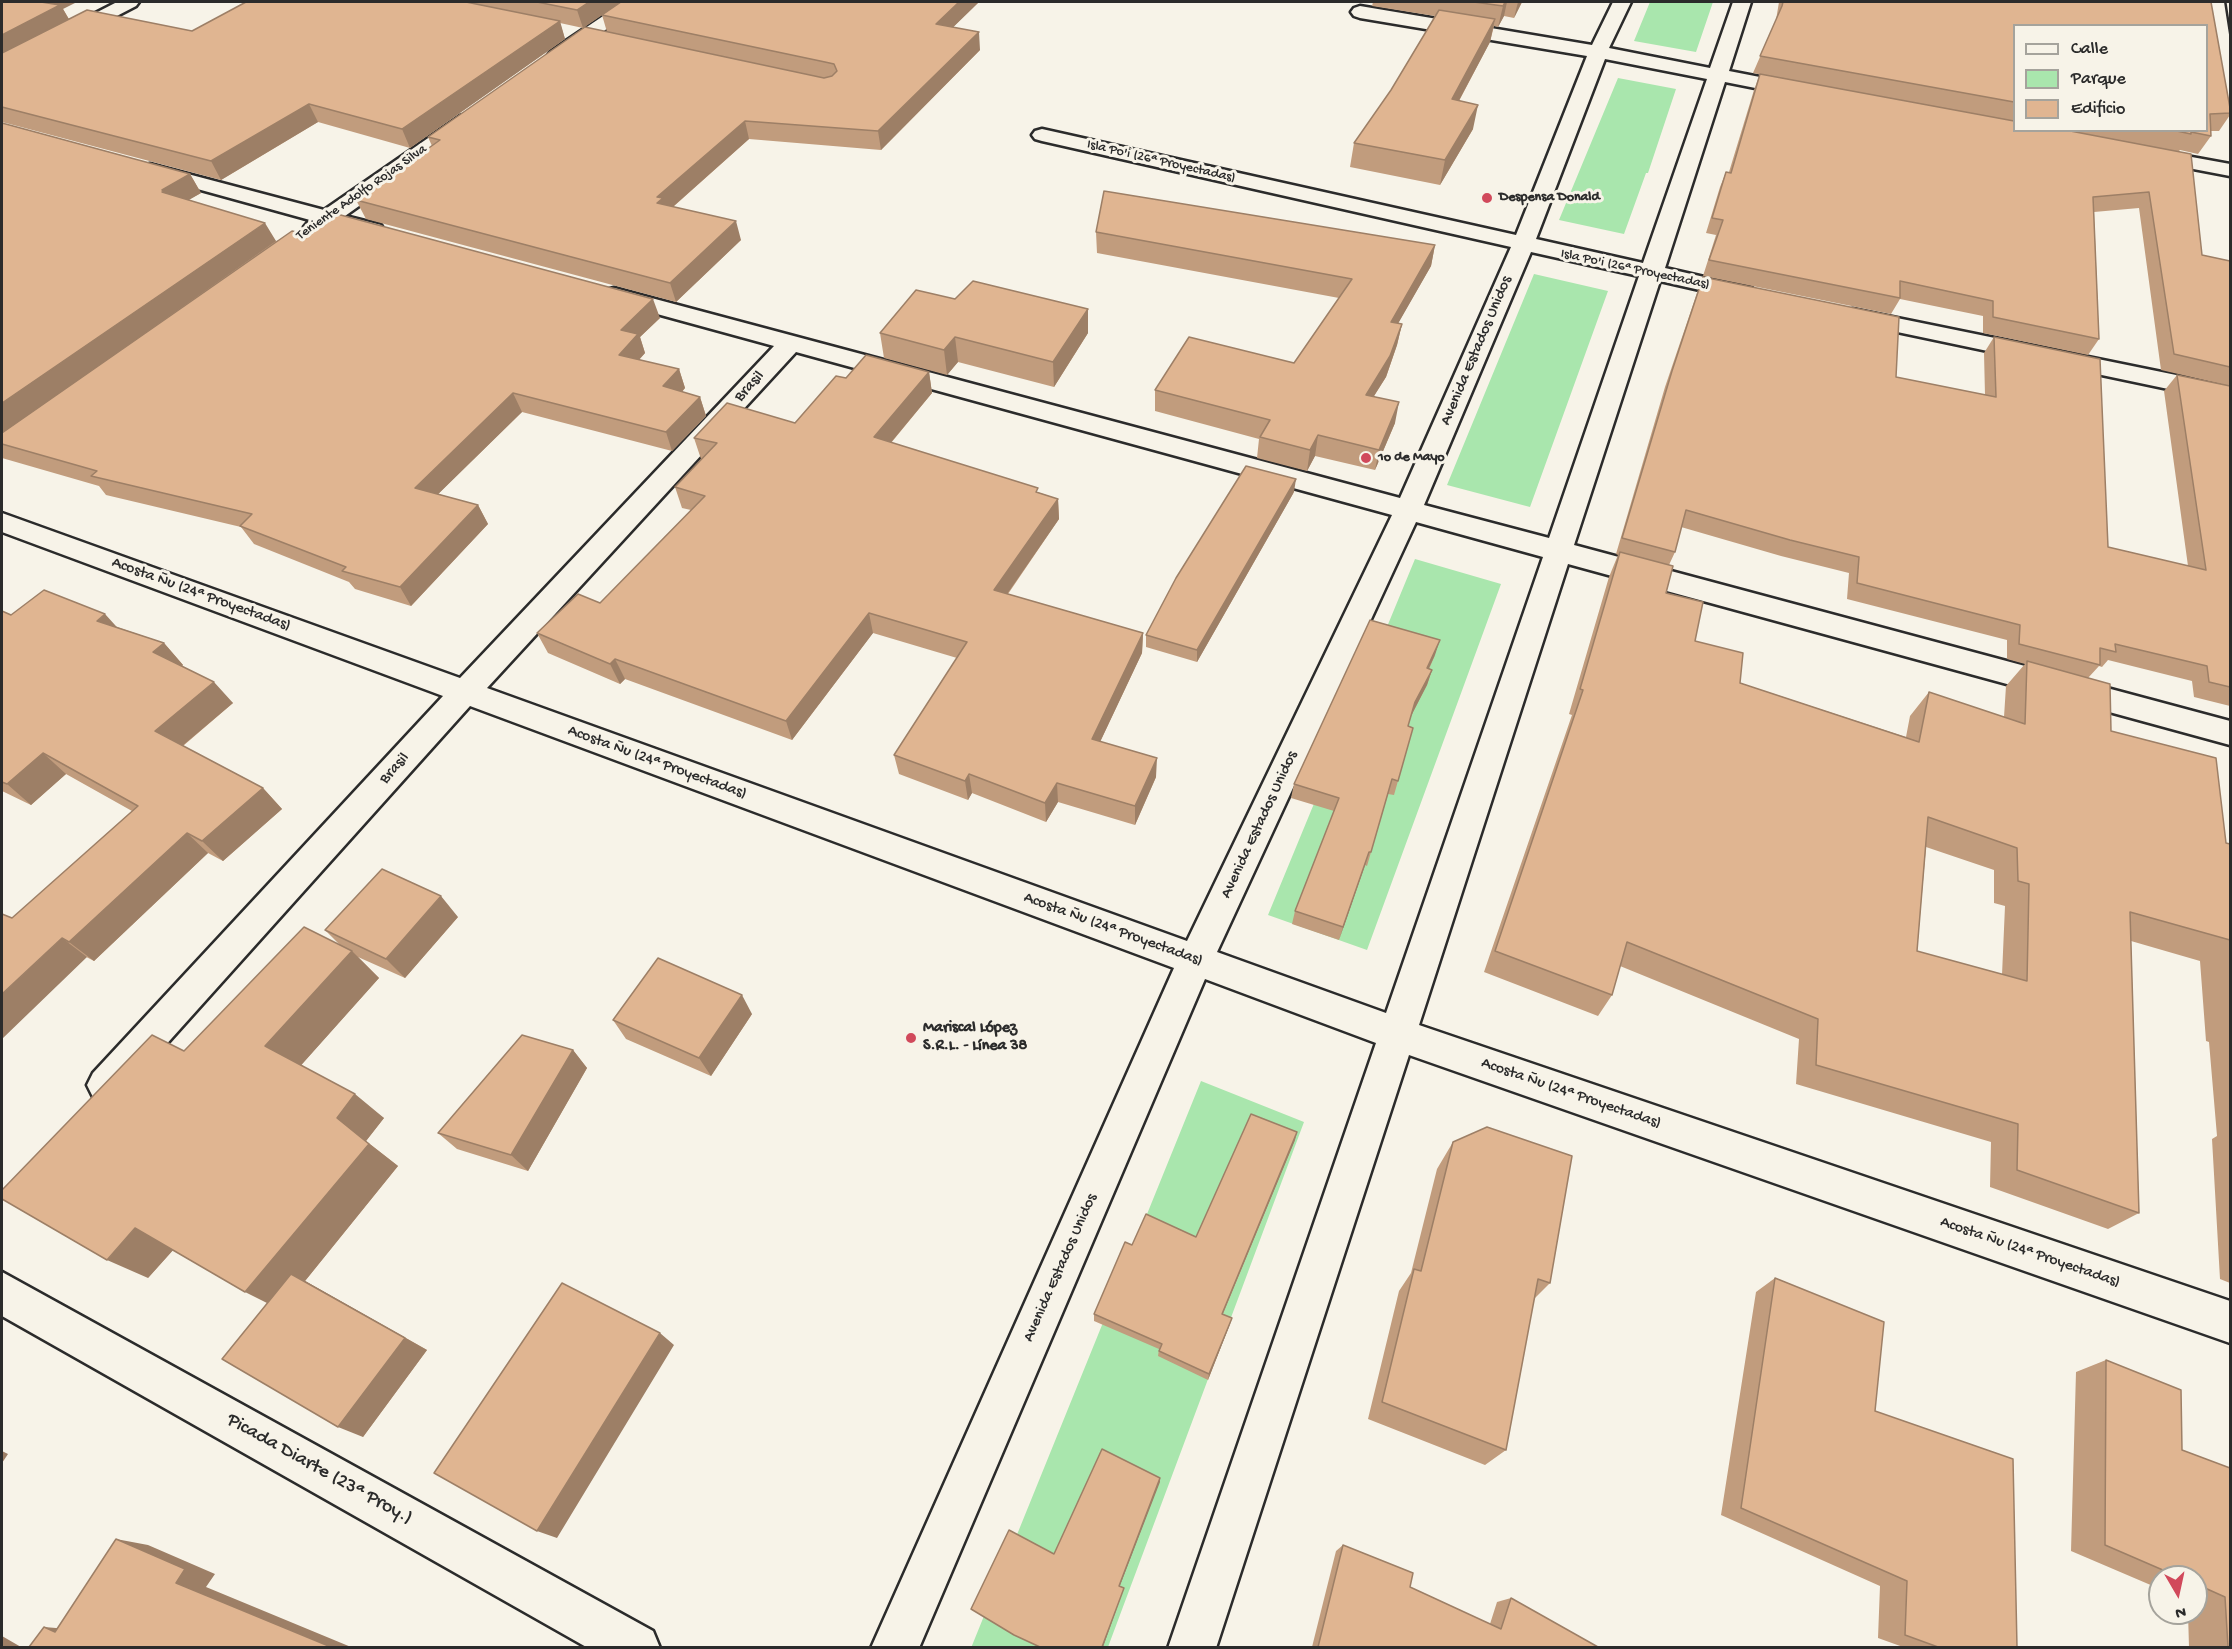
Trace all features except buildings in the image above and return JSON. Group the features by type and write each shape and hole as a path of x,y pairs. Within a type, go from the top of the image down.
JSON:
{"street":[{"path":"2,68 130,2"},
{"path":"539,69 635,2"},
{"name":"Avenida Estados Unidos","path":"895,1647 1196,961 1408,510 1523,245 1598,52 1622,2"},
{"path":"1192,1647 1742,2"},
{"path":"2215,2 2230,98"},
{"path":"2220,2 2230,3"},
{"path":"1360,12 1598,52 1820,94"},
{"path":"564,30 610,40"},
{"name":"Teniente Adolfo Rojas Silva","path":"299,238 481,110"},
{"name":"Isla Po'i (26ª Proyectadas)","path":"1042,135 1651,274 1767,298"},
{"path":"2129,152 2230,170"},
{"path":"125,163 398,237"},
{"path":"594,290 2230,733"},
{"path":"1836,312 2230,394"},
{"name":"Brasil","path":"90,1103 465,692 791,343"},
{"name":"Acosta Ñu (24ª Proyectadas)","path":"2,522 1397,1034 2230,1323"},
{"name":"Picada Diarte (23ª Proy.)","path":"2,1293 636,1647"}],"green space":[{"path":"1650,2 1713,2 1696,52 1634,41"},
{"path":"1618,78 1676,89 1648,173 1646,173 1624,234 1559,220"},
{"path":"1534,274 1608,291 1530,507 1447,485"},
{"path":"1415,559 1501,584 1367,950 1268,915"},
{"path":"1201,1081 1304,1122 1108,1647 971,1648"}],"place":[{"name":"Despensa Donald","path":"1487,198"},
{"name":"1o de Mayo","path":"1366,458"},
{"name":"Mariscal López S.R.L. - Línea 38","path":"911,1038"}]}
